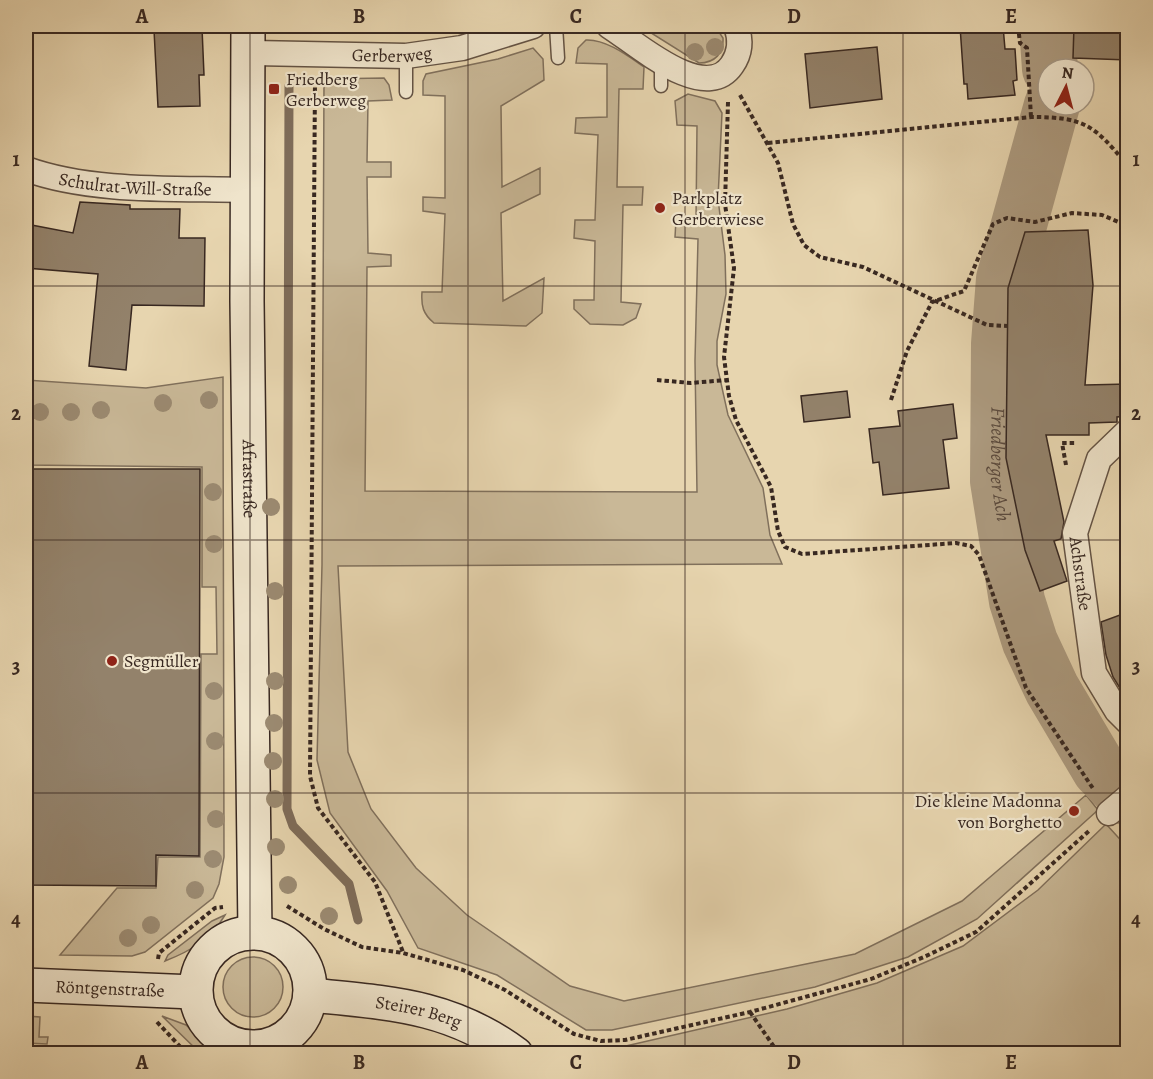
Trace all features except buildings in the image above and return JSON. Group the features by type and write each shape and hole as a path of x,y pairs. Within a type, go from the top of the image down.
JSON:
{"street":[{"name":"Gerberweg","path":"248,39 315,55 406,56 462,48 533,26"},
{"path":"609,26 685,75 697,79 709,79 726,71 737,58 740,47 736,26"},
{"name":"Afrastraße","path":"248,39 247,190 254,919"},
{"name":"Schulrat-Will-Straße","path":"26,169 71,181 146,187 247,190"},
{"name":"Achstraße","path":"1128,431 1099,459 1075,533 1094,673 1117,711 1128,722"},
{"path":"254,919 273,936 290,945 302,959 309,977 310,995 306,1013 295,1029 281,1040 253,1050 227,1042 211,1030 200,1013 194,992 197,975 204,958 218,943 236,935 254,919"},
{"name":"Röntgenstraße","path":"26,985 194,992"},
{"name":"Steirer Berg","path":"310,995 408,1006 453,1017 492,1035 516,1053"}],"lane":[{"path":"556,26 558,58"},
{"path":"406,56 406,92"},
{"path":"661,86 662,60"}],"path":[{"path":"1018,26 1020,44 1027,48 1031,117"},
{"path":"315,55 310,776 318,808 375,882 403,953"},
{"path":"726,71 778,163 793,224 804,245 820,257 863,267 932,302 987,325 1007,326"},
{"path":"157,989 159,953 215,908 254,919 290,906 324,928 362,947 403,953 463,970 505,990 574,1034 601,1041 625,1041 750,1012 871,979 976,932 1117,806 1026,688 979,555 971,546 956,543 802,554 785,547 778,531 771,487 736,420 724,357 725,328 734,268 725,204 729,114 726,71"},
{"path":"767,143 1031,117 1062,117 1083,123 1102,135 1128,166"},
{"path":"891,400 907,351 932,302 964,291 993,224 1008,218 1035,222 1072,213 1102,215 1128,226"},
{"path":"657,380 691,382 727,380"},
{"path":"750,1012 779,1053"}],"shaded area":[{"path":"640,26 715,26 723,38 722,48 714,59 699,63"},
{"path":"586,40 609,45 644,67 643,89 619,89 617,187 643,187 642,205 623,205 621,302 641,304 636,318 623,325 590,324 574,309 574,300 594,300 595,241 574,238 575,220 595,220 598,135 575,133 576,118 607,117 607,64 576,63 578,48"},
{"path":"533,48 543,59 544,80 501,106 502,187 540,168 540,194 501,213 503,301 544,278 542,313 526,326 434,323 424,309 422,292 442,292 445,214 423,211 423,197 445,198 445,96 423,95 423,81 426,74 498,59"},
{"path":"384,78 389,85 392,100 368,101 367,162 391,162 391,177 367,177 368,253 391,255 391,266 367,267 365,491 697,492 695,361 698,239 675,237 676,220 696,220 697,126 677,125 675,101 688,94 715,101 722,113 718,199 725,255 726,294 717,341 717,365 728,415 763,488 770,535 782,564 338,566 348,752 371,809 416,868 467,915 570,986 624,1001 855,954 962,901 1086,795 1098,810 977,919 908,957 815,987 612,1030 586,1030 497,975 418,948 387,891 330,813 317,760 322,565 324,79"},
{"path":"223,377 224,857 219,884 213,898 145,952 132,956 60,955 117,888 156,888 158,857 200,857 201,654 217,654 216,587 202,587 202,467 26,465 26,380 146,388"},
{"path":"1106,824 1127,847 1127,1053 591,1054 787,1009 877,983 963,946 1038,890"},
{"path":"225,915 200,943 165,961 168,955 212,921"},
{"path":"247,957 259,957 270,962 278,970 283,987 281,999 270,1012 259,1017 247,1017 236,1012 228,1004 223,993 223,981 228,970 236,962"},
{"path":"26,1016 40,1017 39,1037 48,1037 47,1044 26,1043"},
{"path":"162,1016 186,1025 216,1053 200,1053"}],"waterway":[{"name":"Friedberger Ach","path":"1047,26 1049,57"},
{"path":"289,86 287,809 293,826 349,884 358,920"},
{"name":"Friedberger Ach","path":"1049,117 1004,279 999,344 998,481 1017,601 1030,642 1052,689 1100,770 1128,798"},
{"path":"350,1054 353,1051"}],"place":[{"name":"Friedberg Gerberweg","path":"274,89"},
{"name":"Parkplatz Gerberwiese","path":"660,208"},
{"name":"Segmüller","path":"112,661"},
{"name":"Die kleine Madonna von Borghetto","path":"1074,811"}]}
